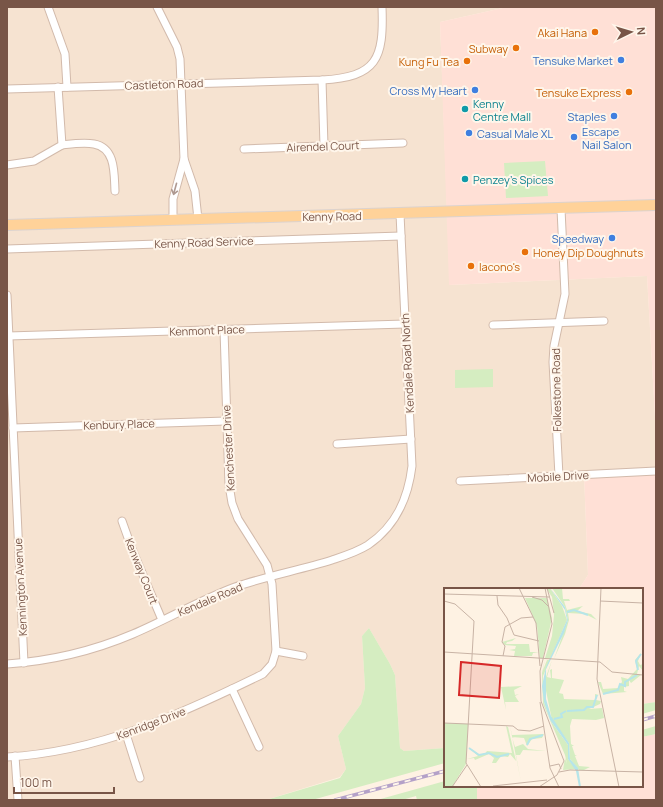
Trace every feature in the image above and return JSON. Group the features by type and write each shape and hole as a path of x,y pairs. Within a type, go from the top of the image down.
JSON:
{"main road":[{"name":"Kenny Road","path":"7,225 656,205"}],"street":[{"path":"48,7 65,54 67,86"},
{"path":"157,7 177,47 180,59 182,83 184,159 173,199 173,220"},
{"name":"Castleton Road","path":"7,88 322,80 349,77 367,69 374,62 381,47 383,36 382,7"},
{"path":"322,80 324,146"},
{"path":"58,87 62,145"},
{"name":"Airendel Court","path":"244,149 403,143"},
{"path":"7,165 34,161 62,145 94,144 107,150 114,163 115,191"},
{"path":"184,159 195,191 198,219"},
{"name":"Folkestone Road","path":"559,476 553,362 554,346 565,294 561,209"},
{"name":"Kendale Road North","path":"400,214 412,454 410,481 400,511"},
{"name":"Kenny Road Service","path":"7,249 401,236"},
{"name":"Kennington Avenue","path":"7,295 24,663"},
{"path":"493,325 604,321"},
{"name":"Kenmont Place","path":"8,336 405,324"},
{"name":"Kenchester Drive","path":"224,330 229,485 232,503 238,519 267,565 271,577 274,598 276,652"},
{"name":"Kenbury Place","path":"13,428 226,421"},
{"path":"337,444 411,439"},
{"name":"Mobile Drive","path":"460,481 656,471"},
{"name":"Kendale Road","path":"7,664 24,663 68,656 102,646 133,634 213,596 324,562 363,548 380,535 400,511"},
{"name":"Kenway Court","path":"122,521 132,549 162,620"},
{"path":"276,652 303,656"},
{"name":"Kenridge Drive","path":"11,756 63,750 126,734 153,725 263,674 272,664 276,652"},
{"path":"232,689 259,747"},
{"path":"126,734 140,778"},
{"path":"11,756 18,800"}],"shaded area":[{"path":"7,7 507,7 440,22 450,285 647,276 656,434 656,471 584,475 588,575 580,588 444,588 444,748 404,751 400,748 395,675 369,628 362,636 365,688 361,704 338,736 346,769 340,777 266,800 7,800"},
{"path":"507,7 656,7 656,434 647,276 449,285 440,22"},
{"path":"656,471 656,702 643,704 643,588 580,588 588,575 584,474"},
{"path":"656,734 656,800 477,800 477,787 643,787 643,737"}],"green space":[{"path":"545,161 548,196 506,198 504,163"},
{"path":"493,369 493,387 455,388 455,370"},
{"path":"369,628 395,675 400,748 404,751 444,748 444,763 312,800 266,800 340,778 346,769 338,736 361,704 365,688 362,636"},
{"path":"656,702 656,710 643,714 643,704"},
{"path":"656,726 656,734 643,737 643,730"},
{"path":"444,781 444,787 477,787 477,800 417,800 416,796 402,800 377,800"}],"railway":[{"path":"643,720 656,716"},
{"path":"335,800 444,771"}],"place":[{"name":"Akai Hana","path":"595,32"},
{"name":"Subway","path":"516,48"},
{"name":"Tensuke Market","path":"621,60"},
{"name":"Kung Fu Tea","path":"467,61"},
{"name":"Cross My Heart","path":"475,90"},
{"name":"Tensuke Express","path":"629,92"},
{"name":"Kenny Centre Mall","path":"465,109"},
{"name":"Staples","path":"614,116"},
{"name":"Casual Male XL","path":"469,133"},
{"name":"Escape Nail Salon","path":"574,137"},
{"name":"Penzey's Spices","path":"465,179"},
{"name":"Speedway","path":"612,238"},
{"name":"Honey Dip Doughnuts","path":"525,252"},
{"name":"Iacono's","path":"471,266"}]}
